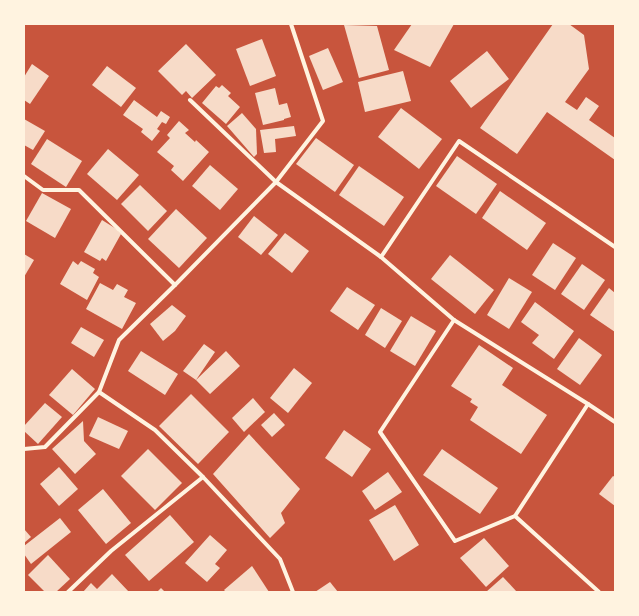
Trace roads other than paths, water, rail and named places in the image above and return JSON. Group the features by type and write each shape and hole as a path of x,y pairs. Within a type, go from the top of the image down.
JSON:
{"street":[{"path":"24,449 45,447 98,392 119,340 175,286 276,182 323,121 290,24"},
{"path":"190,100 276,182 381,258 454,320 615,422"},
{"path":"381,258 459,141 615,247"},
{"path":"24,176 42,190 79,190 175,286"},
{"path":"454,320 380,432 455,541 515,516 588,404"},
{"path":"98,392 155,430 203,477 280,559 293,592"},
{"path":"68,592 111,551 203,477"},
{"path":"515,516 599,592"}]}
